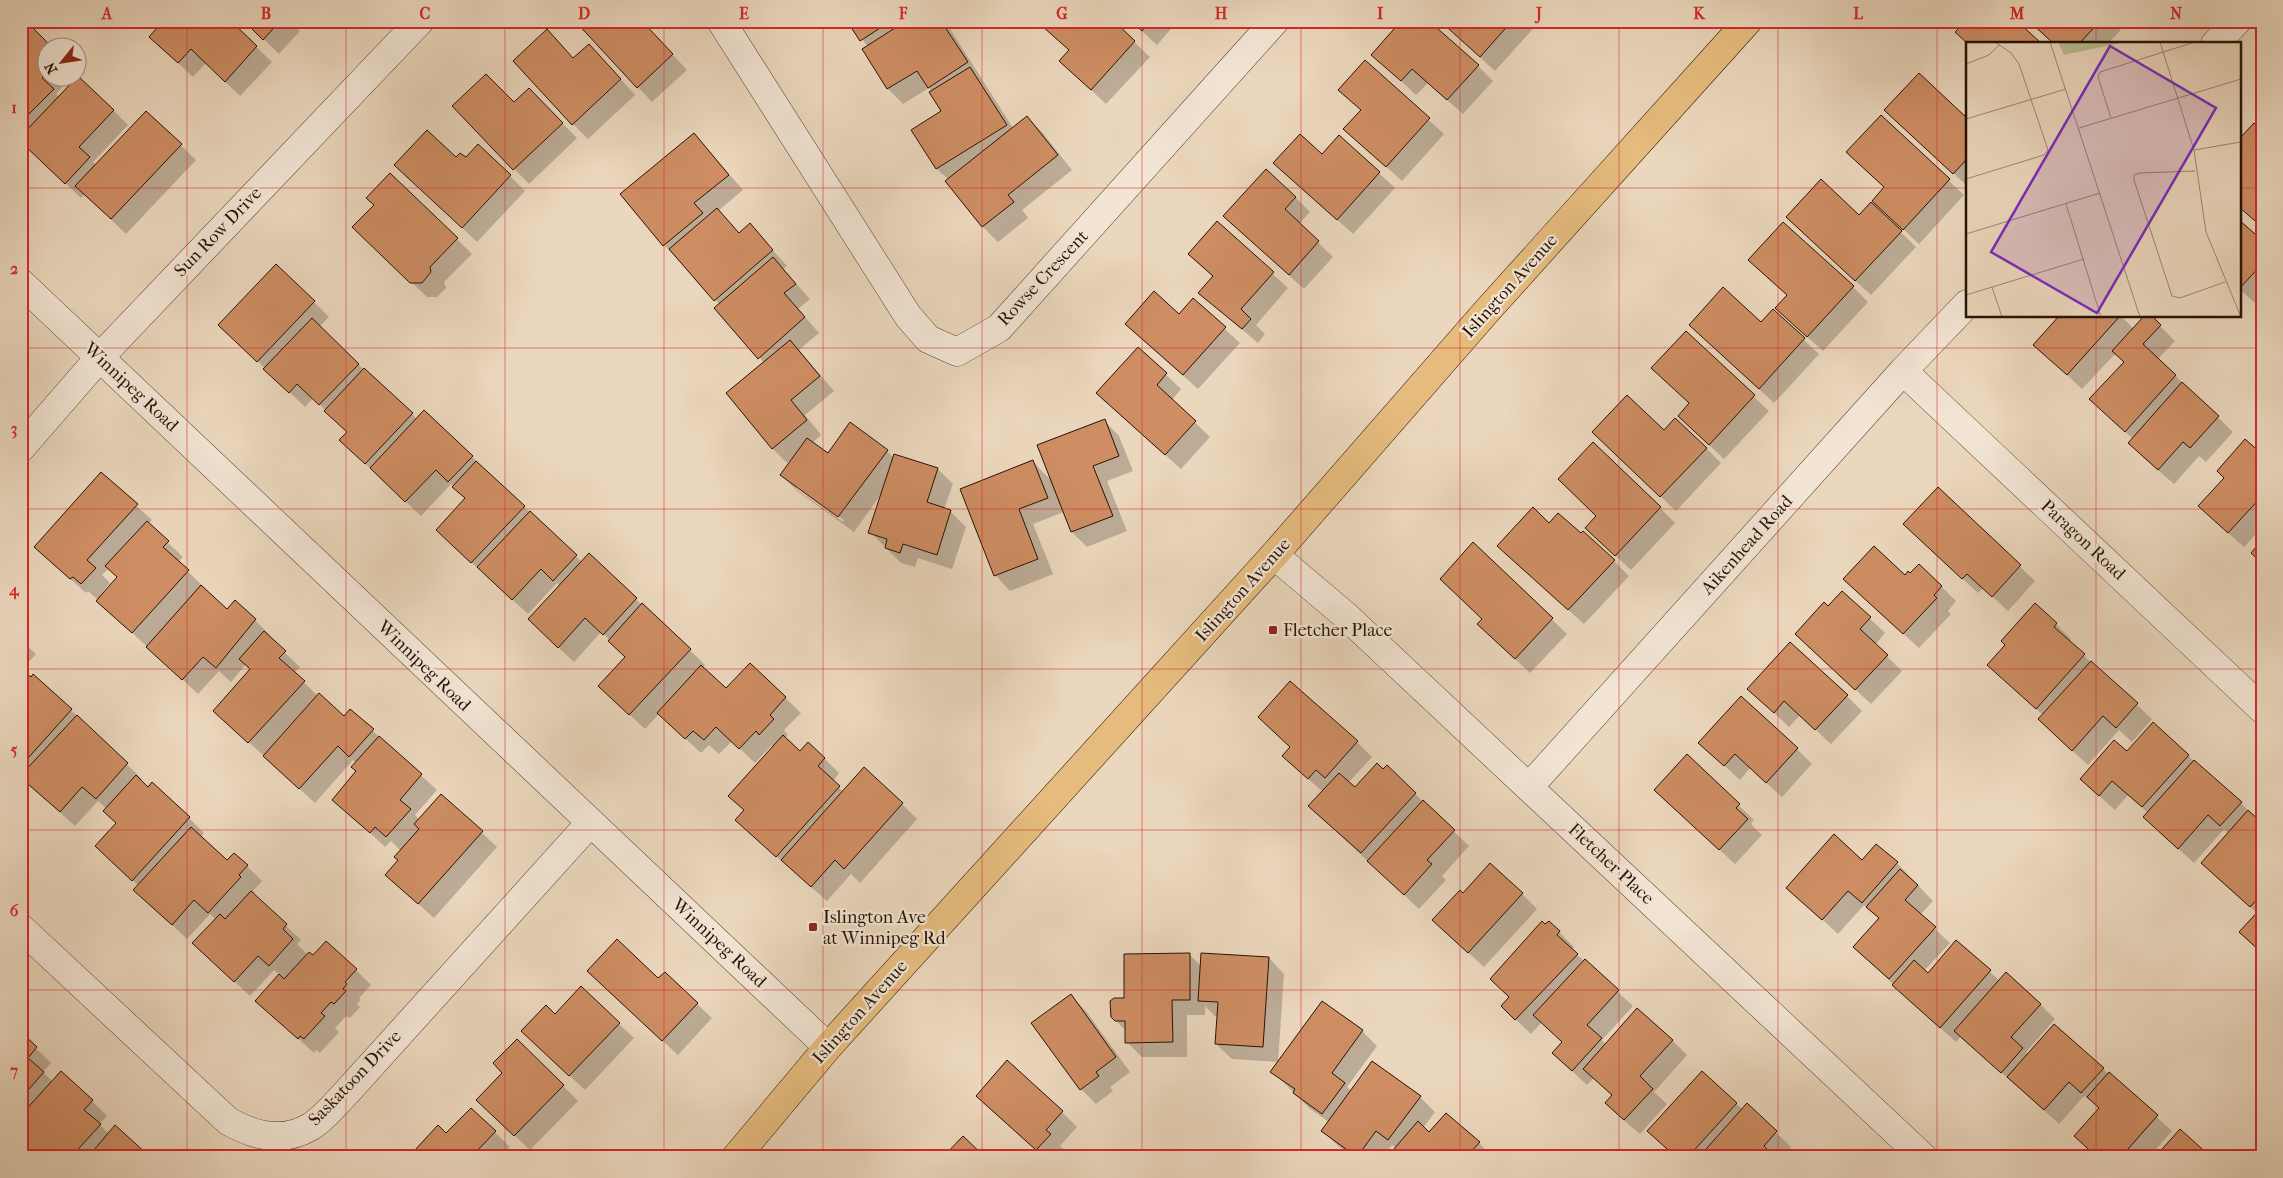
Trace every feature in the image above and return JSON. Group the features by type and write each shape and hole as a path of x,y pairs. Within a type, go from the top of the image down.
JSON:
{"main road":[{"name":"Islington Avenue","path":"736,1157 828,1047 1274,555 1486,312 1748,21"}],"street":[{"name":"Sun Row Drive","path":"21,448 100,357 420,21"},
{"name":"Rowse Crescent","path":"722,21 908,316 928,339 957,352 999,328 1276,21"},
{"path":"2217,42 2237,21"},
{"name":"Winnipeg Road","path":"21,283 828,1047"},
{"name":"Aikenhead Road","path":"1529,787 1903,371 1966,305"},
{"name":"Paragon Road","path":"1903,371 2262,709"},
{"name":"Fletcher Place","path":"1274,555 1346,616 1923,1157"},
{"name":"Saskatoon Drive","path":"21,928 228,1121 258,1135 272,1137 287,1135 311,1127 347,1092 590,823"}],"building":[{"path":"163,21 231,21 257,46 225,82 191,49 178,63 149,37"},
{"path":"244,21 280,21 263,40"},
{"path":"575,21 642,21 673,54 637,88"},
{"path":"847,21 891,21 860,41"},
{"path":"906,21 941,21 968,62 928,88 917,71 887,89 862,49"},
{"path":"1046,21 1114,21 1135,41 1091,90 1059,61 1069,50 1042,26"},
{"path":"1131,21 1150,21 1142,31"},
{"path":"1401,21 1429,21 1479,65 1447,100 1412,69 1401,81 1371,55"},
{"path":"1440,21 1512,21 1480,57"},
{"path":"1966,21 2017,21 2040,42 1966,42 1955,32"},
{"path":"2029,21 2100,21 2081,42 2052,42"},
{"path":"28,23 43,38 38,38 38,88 54,89 21,122 21,30"},
{"path":"547,29 573,58 589,44 621,79 572,125 513,61"},
{"path":"1365,60 1430,118 1386,167 1343,129 1361,110 1338,90"},
{"path":"970,67 1007,125 936,169 911,130 941,111 929,92"},
{"path":"1919,73 1966,117 1966,160 1953,174 1884,110"},
{"path":"486,74 514,102 529,88 563,123 513,170 452,106"},
{"path":"88,85 114,110 79,147 90,157 65,184 21,142 21,136 67,88 88,88"},
{"path":"146,111 182,144 111,219 75,186"},
{"path":"1881,115 1950,179 1903,230 1872,201 1884,187 1846,152"},
{"path":"1027,116 1058,155 1008,195 1014,202 982,227 945,181"},
{"path":"2254,123 2262,130 2262,227 2240,208 2240,138"},
{"path":"427,130 456,157 460,153 466,157 478,144 511,175 462,228 394,165"},
{"path":"694,133 729,175 694,203 703,213 663,246 620,194"},
{"path":"1300,134 1322,154 1339,135 1380,172 1337,220 1273,163"},
{"path":"1266,169 1296,197 1285,209 1319,241 1289,275 1223,216"},
{"path":"390,173 458,238 430,267 431,272 422,283 410,283 352,227 374,205 366,198"},
{"path":"1821,179 1859,215 1871,202 1902,231 1855,281 1786,217"},
{"path":"717,208 739,233 750,223 773,250 714,301 669,249"},
{"path":"1217,221 1274,272 1241,309 1251,319 1242,329 1198,293 1213,276 1188,254"},
{"path":"2240,221 2262,240 2262,264 2240,288"},
{"path":"1783,222 1854,286 1807,337 1775,308 1787,295 1748,260"},
{"path":"773,257 796,284 784,293 805,317 758,359 714,308"},
{"path":"276,264 315,301 257,362 218,325"},
{"path":"1723,287 1761,322 1773,309 1805,338 1759,389 1689,325"},
{"path":"1154,291 1179,314 1193,298 1226,327 1183,375 1125,324"},
{"path":"312,318 359,364 319,405 297,384 289,393 263,369"},
{"path":"2057,318 2118,318 2067,375 2033,345"},
{"path":"2142,318 2154,318 2161,325 2143,344 2176,375 2125,432 2089,399 2124,362 2112,351"},
{"path":"1686,331 1755,395 1709,445 1678,416 1689,403 1651,368"},
{"path":"790,340 820,376 791,400 807,420 772,449 726,393"},
{"path":"1138,347 1167,373 1157,385 1196,421 1165,455 1096,393"},
{"path":"364,368 413,413 365,464 339,440 347,432 324,411"},
{"path":"2182,382 2219,416 2190,448 2183,442 2158,470 2128,443"},
{"path":"1627,395 1664,430 1675,418 1707,448 1660,497 1592,432"},
{"path":"424,410 473,456 448,482 436,470 405,502 370,468"},
{"path":"1105,419 1119,456 1093,466 1113,516 1071,532 1037,445"},
{"path":"850,422 888,450 838,517 780,475 807,438 828,453"},
{"path":"2245,439 2262,454 2262,496 2228,533 2198,506 2224,478 2217,471"},
{"path":"1593,442 1661,507 1615,556 1585,528 1596,516 1558,479"},
{"path":"894,454 938,468 927,502 951,510 937,555 903,544 900,553 885,548 887,539 868,533"},
{"path":"1033,460 1048,498 1019,509 1038,559 994,576 960,489"},
{"path":"476,461 525,506 471,563 436,530 465,498 452,487"},
{"path":"101,472 138,504 87,560 96,568 81,584 73,577 70,579 34,547"},
{"path":"1938,487 2021,565 1992,597 1967,574 1962,579 1903,524"},
{"path":"1533,507 1549,523 1558,513 1581,533 1583,531 1615,560 1568,610 1497,546"},
{"path":"530,511 577,555 553,581 541,569 512,600 477,567"},
{"path":"147,521 169,541 163,547 189,570 132,633 96,601 117,577 105,566"},
{"path":"2262,540 2262,563 2251,553"},
{"path":"1473,542 1553,618 1515,659 1477,624 1482,619 1440,579"},
{"path":"1874,546 1905,575 1908,571 1910,573 1919,564 1942,586 1934,595 1937,598 1903,634 1843,579"},
{"path":"589,553 637,598 603,635 585,618 558,648 528,619"},
{"path":"201,585 227,609 235,600 256,619 216,668 203,657 182,680 146,647"},
{"path":"1842,591 1871,617 1860,629 1888,655 1855,690 1795,634 1824,602 1828,606"},
{"path":"642,603 691,649 629,715 598,686 625,657 608,641"},
{"path":"2035,603 2057,623 2054,627 2085,654 2036,709 1987,665 2005,645 2001,641"},
{"path":"264,631 286,651 279,658 305,681 248,743 213,711 250,669 239,659"},
{"path":"1790,642 1848,695 1815,730 1784,701 1774,713 1747,689"},
{"path":"2091,661 2138,703 2116,728 2103,716 2072,751 2038,719"},
{"path":"750,663 786,697 770,715 774,719 759,735 756,731 739,749 716,727 704,740 693,731 685,739 657,713 701,665 726,688"},
{"path":"21,668 31,677 33,674 72,709 21,766"},
{"path":"1290,681 1358,741 1325,778 1316,770 1308,779 1282,756 1290,747 1258,717"},
{"path":"319,693 344,716 350,709 374,729 349,757 338,746 299,789 263,756"},
{"path":"1741,696 1798,748 1766,783 1735,754 1724,766 1698,743"},
{"path":"77,715 128,763 96,799 82,787 60,812 21,778 21,775"},
{"path":"2153,722 2189,755 2142,807 2112,781 2099,796 2080,779 2114,740 2127,751"},
{"path":"783,735 800,751 808,742 825,758 818,766 840,786 776,857 735,820 744,810 728,796"},
{"path":"379,736 422,774 400,800 411,809 386,837 375,827 370,833 332,800 356,771 351,767"},
{"path":"1687,754 1740,804 1736,808 1748,819 1719,850 1654,790"},
{"path":"2194,760 2242,802 2220,826 2208,815 2178,849 2143,817"},
{"path":"1377,763 1383,769 1387,765 1416,793 1361,853 1308,806 1339,773 1355,787"},
{"path":"864,767 903,803 844,869 835,860 811,887 781,860"},
{"path":"136,775 148,787 152,782 190,817 132,881 95,846 116,823 103,811"},
{"path":"441,794 483,831 418,904 385,875 398,860 394,857 419,829 414,824"},
{"path":"1423,800 1455,830 1427,860 1432,864 1404,895 1367,861"},
{"path":"2248,810 2262,823 2262,868 2259,871 2262,874 2262,894 2250,907 2201,863"},
{"path":"191,827 227,860 234,853 248,865 239,875 241,877 208,913 194,900 172,925 133,890"},
{"path":"1834,834 1862,860 1876,844 1898,862 1862,903 1848,891 1822,920 1786,888"},
{"path":"1490,863 1523,893 1468,953 1432,920 1460,890 1463,893"},
{"path":"1900,869 1918,885 1905,900 1936,927 1889,979 1853,947 1879,918 1866,907"},
{"path":"251,891 287,924 283,929 293,939 269,966 258,956 234,982 192,943 220,914 225,919"},
{"path":"2262,907 2262,953 2239,932"},
{"path":"1542,921 1545,924 1549,921 1560,931 1557,935 1578,954 1515,1020 1501,1006 1509,997 1490,979"},
{"path":"617,939 658,978 665,972 698,1003 662,1041 587,971"},
{"path":"1956,940 1991,970 1940,1028 1892,985 1914,960 1928,973"},
{"path":"326,941 357,969 345,982 347,984 343,989 346,991 334,1004 331,1002 321,1013 325,1016 304,1039 300,1036 298,1039 255,1001 279,974 284,979 309,952 313,955"},
{"path":"1190,953 1190,1000 1172,1000 1173,1042 1125,1043 1125,1021 1115,1021 1111,1017 1110,1001 1114,998 1124,998 1124,954"},
{"path":"1201,953 1269,957 1263,1047 1215,1044 1218,1002 1198,1001"},
{"path":"1585,959 1619,990 1587,1025 1602,1038 1572,1071 1552,1053 1562,1042 1533,1015"},
{"path":"2006,972 2041,1004 2011,1037 2023,1048 2001,1073 1954,1031"},
{"path":"581,986 620,1023 569,1076 521,1031 546,1005 555,1014"},
{"path":"1071,994 1116,1057 1096,1072 1099,1076 1080,1090 1031,1023"},
{"path":"1322,1001 1363,1030 1332,1073 1345,1083 1322,1114 1293,1093 1295,1089 1270,1072"},
{"path":"1637,1008 1673,1040 1640,1076 1653,1089 1624,1120 1605,1103 1612,1095 1583,1069"},
{"path":"2054,1024 2104,1068 2081,1093 2069,1082 2044,1110 2007,1077"},
{"path":"21,1032 37,1047 28,1058 44,1072 21,1098"},
{"path":"517,1039 564,1085 514,1136 476,1100 502,1073 493,1063"},
{"path":"1007,1060 1063,1111 1046,1130 1051,1134 1036,1150 976,1096"},
{"path":"1372,1061 1421,1096 1388,1140 1376,1131 1357,1157 1321,1131"},
{"path":"61,1071 93,1100 84,1110 101,1124 71,1157 27,1157 21,1152 21,1115"},
{"path":"1702,1071 1737,1103 1688,1157 1676,1157 1647,1131"},
{"path":"2109,1072 2158,1115 2121,1157 2097,1157 2074,1136 2099,1108 2087,1097"},
{"path":"1747,1103 1777,1131 1764,1146 1771,1153 1767,1157 1699,1157"},
{"path":"471,1108 496,1131 475,1153 479,1157 420,1157 414,1151 438,1125 446,1133"},
{"path":"1446,1113 1480,1142 1466,1157 1387,1157 1418,1121 1429,1132"},
{"path":"115,1125 148,1155 146,1157 88,1157"},
{"path":"2180,1129 2211,1157 2155,1157"},
{"path":"963,1136 985,1157 943,1157"},
{"path":"2136,1149 2145,1157 2129,1157"}],"place":[{"name":"Fletcher Place","path":"1273,630"},
{"name":"Islington Ave at Winnipeg Rd","path":"813,927"}]}
